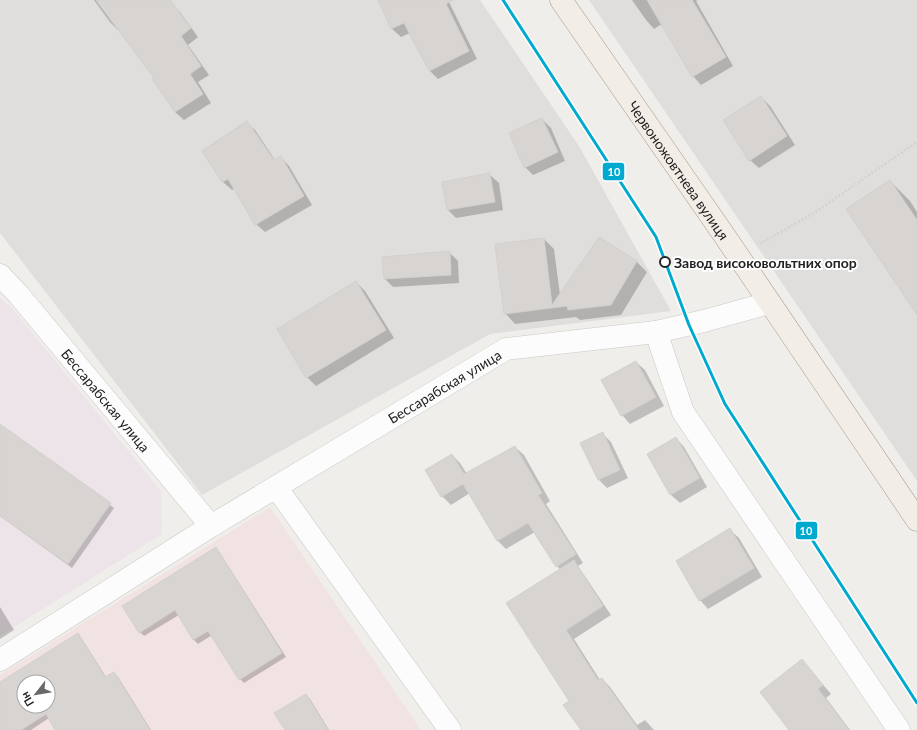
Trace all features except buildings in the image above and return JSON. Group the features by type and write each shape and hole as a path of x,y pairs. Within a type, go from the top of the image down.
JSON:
{"main road":[{"name":"Червоножовтнева вулиця","path":"561,0 739,256 917,520"}],"street":[{"name":"Бессарабская улица","path":"0,275 18,294 211,526"},
{"name":"Бессарабская улица","path":"0,660 211,526 506,349 656,332 770,303"},
{"path":"656,332 683,412 899,730"},
{"path":"276,487 450,730"}],"path":[{"path":"739,256 814,213 917,142"}],"shaded area":[{"path":"0,0 480,0 579,146 671,311 490,334 202,495 0,233"},
{"path":"589,0 917,0 917,481"},
{"path":"0,298 13,309 161,491 162,534 0,636"},
{"path":"270,507 421,730 0,730 0,675"}],"transit line":[{"name":"10","path":"503,0 656,237 689,325 725,404 917,703"}],"place":[{"name":"Завод високовольтних опор","path":"665,262"}]}
